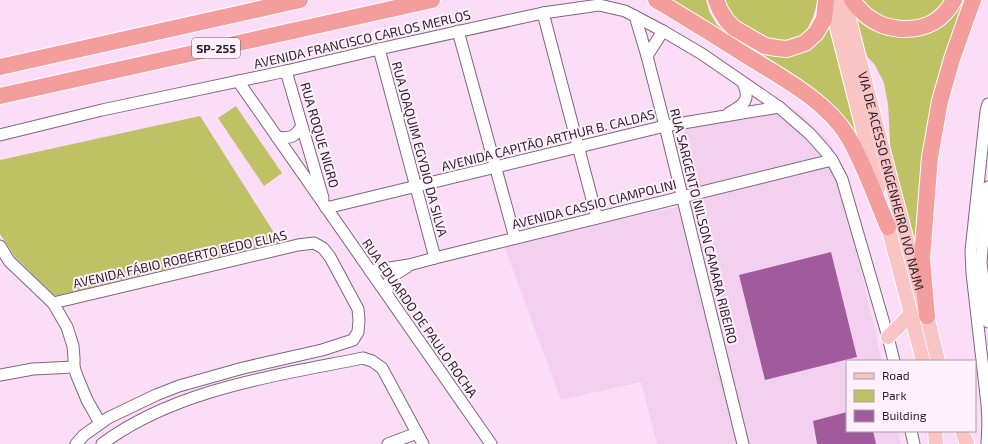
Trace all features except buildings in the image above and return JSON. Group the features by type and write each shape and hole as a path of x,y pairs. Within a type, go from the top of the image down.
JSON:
{"highway":[{"name":"SP-255","path":"0,67 300,0"},
{"name":"SP-255","path":"0,96 432,0"},
{"path":"656,0 776,74 814,100 835,119 847,134 860,160 888,227"},
{"path":"716,0 727,21 738,31 765,46 787,49 805,43 816,34 824,19 826,0"},
{"path":"852,0 863,13 879,24 889,28 905,29 930,25 942,17 951,7 954,0"},
{"path":"928,316 922,259 930,157 940,101 952,59 974,0"}],"main road":[{"name":"VIA DE ACESSO ENGENHEIRO IVO NAJM","path":"830,0 923,360"},
{"name":"VIA DE ACESSO ENGENHEIRO IVO NAJM","path":"844,0 928,316 938,360"},
{"path":"888,337 911,314"},
{"path":"935,432 936,444"},
{"path":"962,432 967,444"}],"street":[{"name":"AVENIDA FRANCISCO CARLOS MERLOS","path":"0,135 102,110 286,71 379,48 543,13 599,5 625,10 702,54 779,107 810,134 826,152 842,179 894,360"},
{"path":"543,13 597,218"},
{"name":"RUA SARGENTO NILSON CAMARA RIBEIRO","path":"635,16 647,56 683,197 743,444"},
{"path":"458,31 515,238"},
{"path":"647,56 663,31"},
{"name":"RUA JOAQUIM EGYDIO DA SILVA","path":"379,48 435,258"},
{"name":"RUA ROQUE NIGRO","path":"286,71 326,208"},
{"name":"RUA EDUARDO DE PAULO ROCHA","path":"238,81 491,444"},
{"path":"724,116 744,104 746,89 744,83"},
{"path":"987,444 987,404 972,272 972,251 984,163 986,111 988,104"},
{"name":"AVENIDA CAPITÃO ARTHUR B. CALDAS","path":"326,208 665,126 779,107"},
{"path":"277,137 286,139 293,137 302,126"},
{"name":"AVENIDA CASSIO CIAMPOLINI","path":"409,266 435,258 832,160"},
{"path":"988,187 981,262 988,322"},
{"name":"AVENIDA FÁBIO ROBERTO BEDO ELIAS","path":"54,304 298,245 314,243 323,248 330,257 358,309 358,332 353,340 322,350 243,368 179,386 138,403 100,423"},
{"path":"0,246 5,262 54,304 67,328 73,346 74,367 87,400 100,423 84,435 76,444"},
{"path":"370,271 409,266"},
{"path":"387,293 388,283 391,279 409,266"},
{"path":"102,444 139,420 175,404 256,380 363,358 372,361 382,368 423,444"},
{"path":"0,375 33,369 74,367"},
{"path":"911,432 914,444"},
{"path":"388,444 417,433"}],"shaded area":[{"path":"770,111 797,111 831,143 882,360 846,360 846,432 898,432 901,444 657,444 641,382 561,400 504,246 689,204 674,135 679,129"}],"green space":[{"path":"668,0 706,0 710,13 717,25 745,44 766,53 784,54 827,11 868,174 853,139"},
{"path":"720,0 817,0 817,3 807,30 796,39 780,43 749,35"},
{"path":"859,0 950,0 947,6 916,24 880,20"},
{"path":"960,0 966,0 944,62 916,284 892,177 888,104 884,83 875,65 861,50 851,6 911,34"},
{"path":"236,106 282,173 264,186 218,118"},
{"path":"200,116 280,242 55,296 15,257 0,234 0,160"}]}
